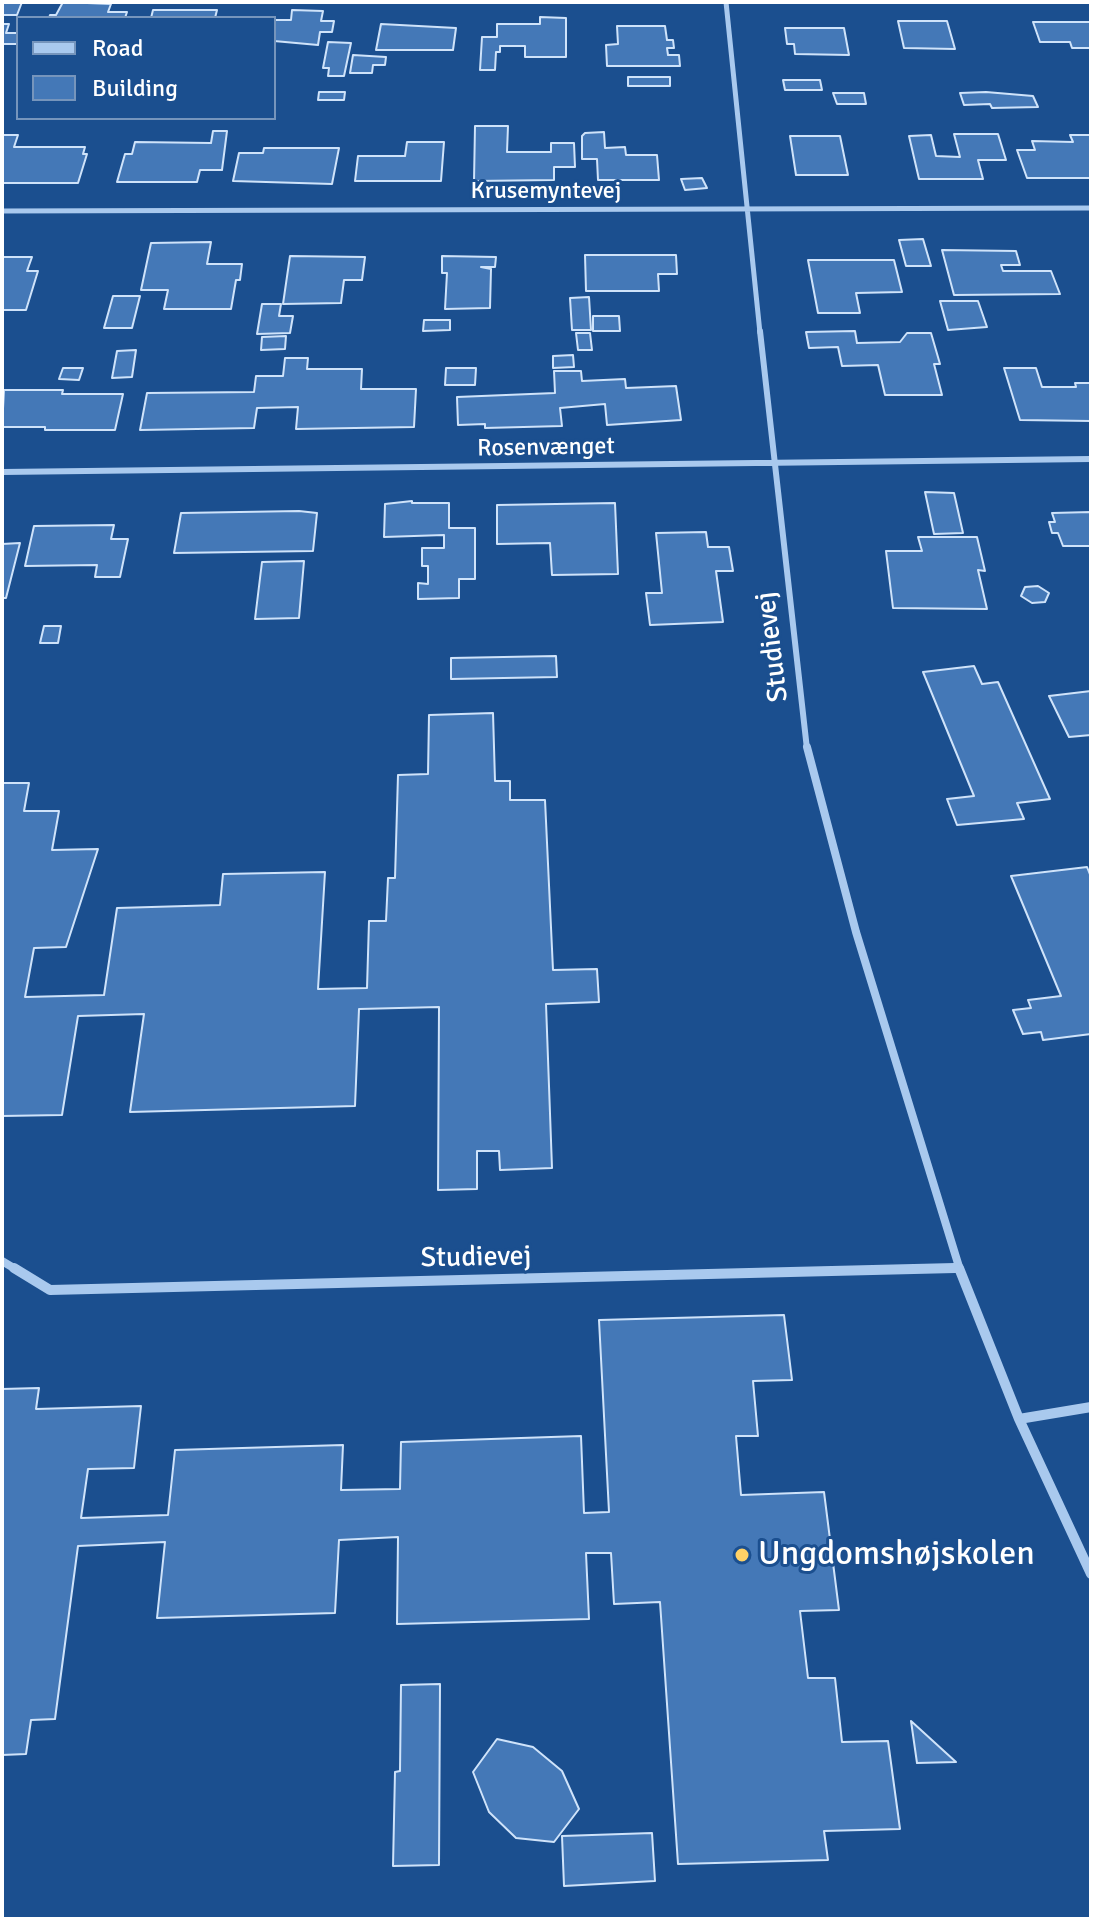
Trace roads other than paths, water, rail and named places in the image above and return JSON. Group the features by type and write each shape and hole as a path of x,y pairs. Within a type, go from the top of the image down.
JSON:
{"street":[{"name":"Studievej","path":"726,2 809,764 856,932 959,1268 1019,1419 1091,1574"},
{"name":"Krusemyntevej","path":"2,211 1091,208"},
{"name":"Rosenvænget","path":"2,472 1091,459"},
{"name":"Studievej","path":"2,1261 50,1290 959,1268"},
{"path":"1019,1419 1091,1407"}],"place":[{"name":"Ungdomshøjskolen","path":"742,1555"}]}
